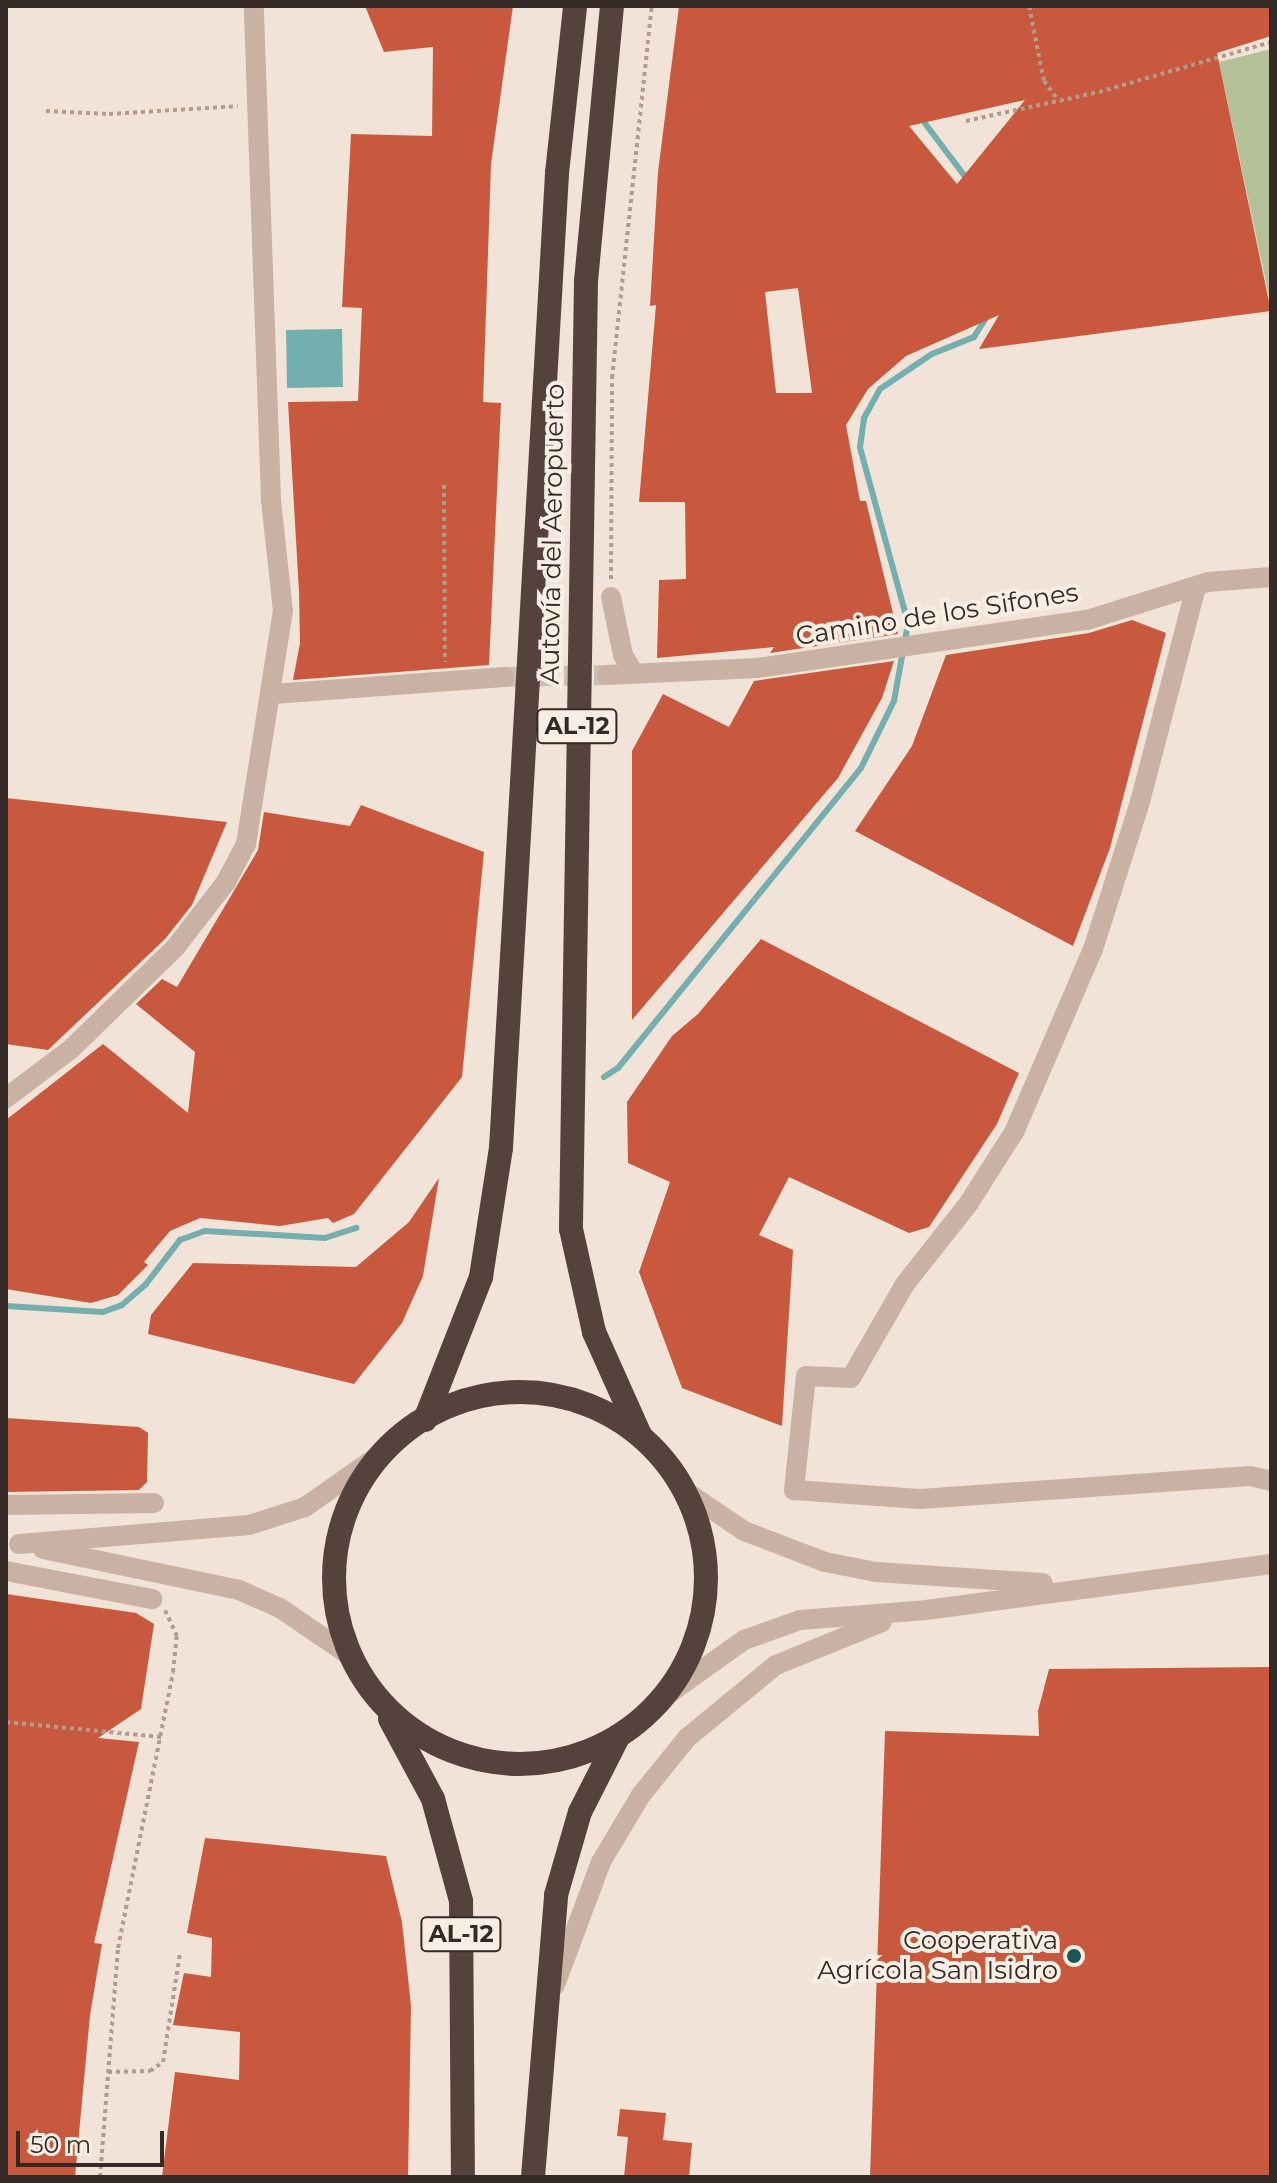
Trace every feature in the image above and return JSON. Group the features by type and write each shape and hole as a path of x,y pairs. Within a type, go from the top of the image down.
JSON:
{"highway":[{"name":"Autovía del Aeropuerto","path":"425,1420 481,1277 500,1161 557,173 575,6"},
{"name":"Autovía del Aeropuerto","path":"612,6 586,281 571,1229 594,1332 640,1435"},
{"name":"AL-12","path":"383,1706 423,1739 470,1759 520,1766 571,1758 618,1737 664,1697 687,1660 703,1604 706,1575 701,1532 685,1491 640,1435 603,1410 575,1400 518,1391 474,1397 425,1420 382,1453 352,1498 335,1549 335,1603 349,1655 383,1706 433,1799 461,1901 463,2177"},
{"name":"AL-12","path":"533,2177 556,1895 566,1850 618,1737"}],"street":[{"path":"6,1098 71,1049 175,948 226,882 246,844 273,694 283,611 271,500 254,6"},
{"name":"Camino de los Sifones","path":"607,675 757,668 1087,620 1196,587 1271,577"},
{"path":"1196,587 1140,802 1093,949 1014,1132 969,1203 905,1284 851,1378 806,1376 794,1490 920,1499 1250,1476 1271,1481"},
{"path":"611,597 623,655 634,673"},
{"path":"273,694 504,677"},
{"path":"12,1543 249,1525 305,1507 382,1453"},
{"path":"685,1491 744,1531 825,1562 876,1572 1083,1585"},
{"path":"6,1505 154,1503"},
{"path":"12,1543 239,1590 280,1608 349,1655"},
{"path":"664,1697 744,1640 772,1627 800,1620 926,1610 1083,1585 1271,1564"},
{"path":"6,1571 152,1599"},
{"path":"545,2015 601,1862 641,1795 687,1738 731,1697 776,1665 857,1630 926,1610"}],"path":[{"path":"611,597 612,378 652,6"},
{"path":"1029,6 1044,81 1057,98"},
{"path":"966,121 1057,98 1099,92 1271,42"},
{"path":"46,111 109,114 256,105"},
{"path":"444,485 445,680"},
{"path":"100,2177 118,1948 163,1737 177,1636 170,1615 152,1599"},
{"path":"6,1722 163,1737"},
{"path":"108,2072 150,2071 163,2062 180,1953"}],"green space":[{"path":"1271,49 1271,305 1219,62"}],"water":[{"path":"342,329 343,387 287,388 286,330"}],"building":[{"path":"365,6 513,6 491,164 483,402 501,403 489,665 293,680 300,643 288,402 358,401 362,308 342,307 351,134 432,136 433,47 384,52"},
{"path":"679,6 1271,6 1271,36 1217,53 1271,311 979,349 999,315 906,356 868,389 846,425 860,501 866,501 898,634 770,653 774,647 657,658 659,580 686,579 685,502 639,502 656,305 650,306 658,172","holes":["1025,100 957,184 909,126","798,288 812,393 776,393 765,292"]},
{"path":"1132,620 1166,633 1110,848 1073,946 855,831 912,746 946,655 1089,633"},
{"path":"894,661 882,698 838,778 632,1020 632,751 663,694 729,727 754,681"},
{"path":"6,798 227,822 192,905 165,939 48,1050 6,1044"},
{"path":"361,805 484,852 462,1077 354,1214 333,1223 328,1218 280,1226 200,1218 170,1231 144,1262 148,1265 118,1295 91,1303 6,1289 6,1120 103,1044 188,1113 195,1052 136,1004 162,979 177,987 258,850 264,812 350,826"},
{"path":"761,939 1019,1073 997,1124 929,1227 909,1233 789,1177 759,1235 793,1250 782,1426 682,1388 639,1272 670,1182 628,1163 627,1102 672,1036 698,1014"},
{"path":"439,1178 423,1276 402,1323 354,1384 148,1334 151,1315 193,1263 356,1267 409,1222"},
{"path":"6,1418 139,1427 148,1433 147,1482 139,1490 6,1492"},
{"path":"6,1594 136,1613 154,1624 141,1709 98,1738 139,1742 94,1943 102,1944 90,2015 75,2177 6,2177"},
{"name":"Cooperativa Agrícola San Isidro","path":"1271,1667 1271,2177 870,2177 885,1731 1039,1736 1038,1711 1049,1669"},
{"path":"205,1838 386,1856 402,1922 411,2006 408,2177 162,2177 175,2072 239,2080 240,2032 173,2025 184,1973 211,1977 212,1938 187,1933"},
{"path":"620,2109 666,2113 663,2140 692,2143 689,2177 624,2177 628,2137 617,2136"}],"waterway":[{"path":"921,118 967,179"},
{"path":"604,1077 618,1068 861,768 894,701 908,623 860,447 864,418 880,389 932,354 974,337 988,315"},
{"path":"6,1306 103,1312 122,1305 146,1284 180,1240 205,1231 325,1238 356,1228"}],"tunnel":[{"path":"504,677 607,675"}],"place":[{"name":"Cooperativa Agrícola San Isidro","path":"1074,1956"}]}
